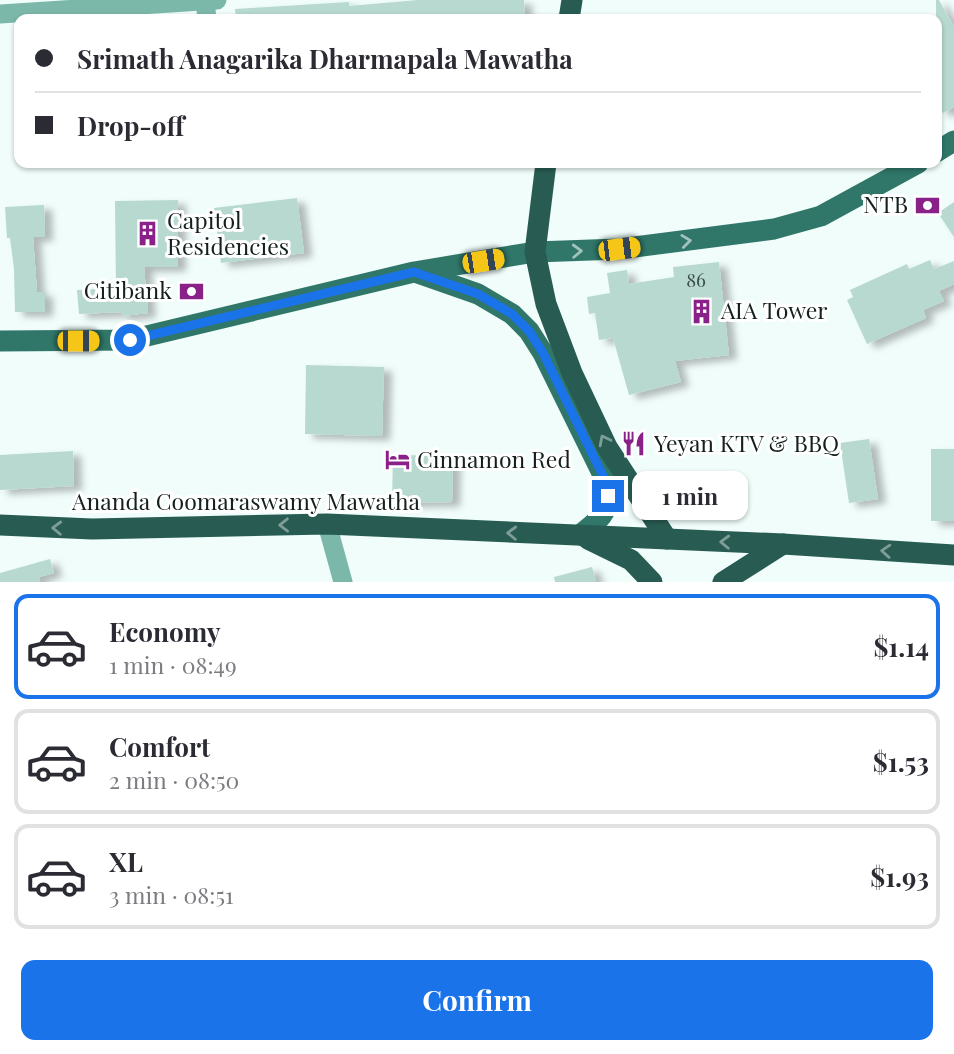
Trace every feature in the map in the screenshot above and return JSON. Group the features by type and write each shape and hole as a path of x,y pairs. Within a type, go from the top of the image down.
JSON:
{"highway":[{"path":"545,168 535,252 546,304 572,373 607,447 667,539"},
{"name":"Ananda Coomaraswamy Mawatha","path":"0,525 92,529 327,524 783,544 954,555"},
{"path":"580,535 631,560 652,582"},
{"path":"723,582 783,544"}],"main road":[{"path":"0,341 130,340 414,272 535,252 619,249 774,229 821,216 909,168"},
{"path":"414,272 478,294 512,314 529,331 543,353 607,484 608,507 580,535"}],"street":[{"path":"0,15 217,0"},
{"path":"327,524 343,582"}],"building":[{"path":"418,0 524,0 525,14 236,14 235,9 349,2 349,6"},
{"path":"936,0 939,0 954,27 954,107 943,113 942,14 936,14"},
{"path":"297,198 304,253 221,263 214,208"},
{"name":"Capitol Residencies","path":"178,200 178,267 144,267 148,313 121,316 121,312 79,314 77,290 116,288 115,201"},
{"path":"954,202 954,237 938,213"},
{"path":"44,205 45,237 33,237 37,292 45,292 45,312 15,312 14,269 10,238 7,238 5,207"},
{"path":"930,260 934,269 954,261 954,284 939,291 944,301 923,310 926,318 867,344 847,300 853,297 850,290 907,264 909,269"},
{"path":"719,262 729,355 675,361 681,382 629,395 613,338 599,340 595,313 589,314 587,297 610,293 607,273 627,270 629,284 674,277 673,267"},
{"path":"306,365 384,367 382,436 305,434"},
{"path":"869,439 878,499 849,503 840,443"},
{"path":"931,449 954,449 954,521 931,521"},
{"path":"73,451 74,486 0,490 0,455"},
{"path":"393,455 453,456 452,502 392,503"},
{"path":"50,559 54,573 39,577 40,582 0,582 0,573"},
{"path":"592,567 596,582 555,582 554,577"}],"place":[{"name":"NTB","path":"928,205"},
{"name":"Capitol Residencies","path":"147,234"},
{"name":"Citibank","path":"192,291"},
{"name":"AIA Tower","path":"701,311"},
{"name":"Yeyan KTV & BBQ","path":"634,444"},
{"name":"Cinnamon Red","path":"397,460"}],"route":[{"path":"130,340 414,272 478,294 512,314 529,331 543,353 607,484 608,496"}]}
